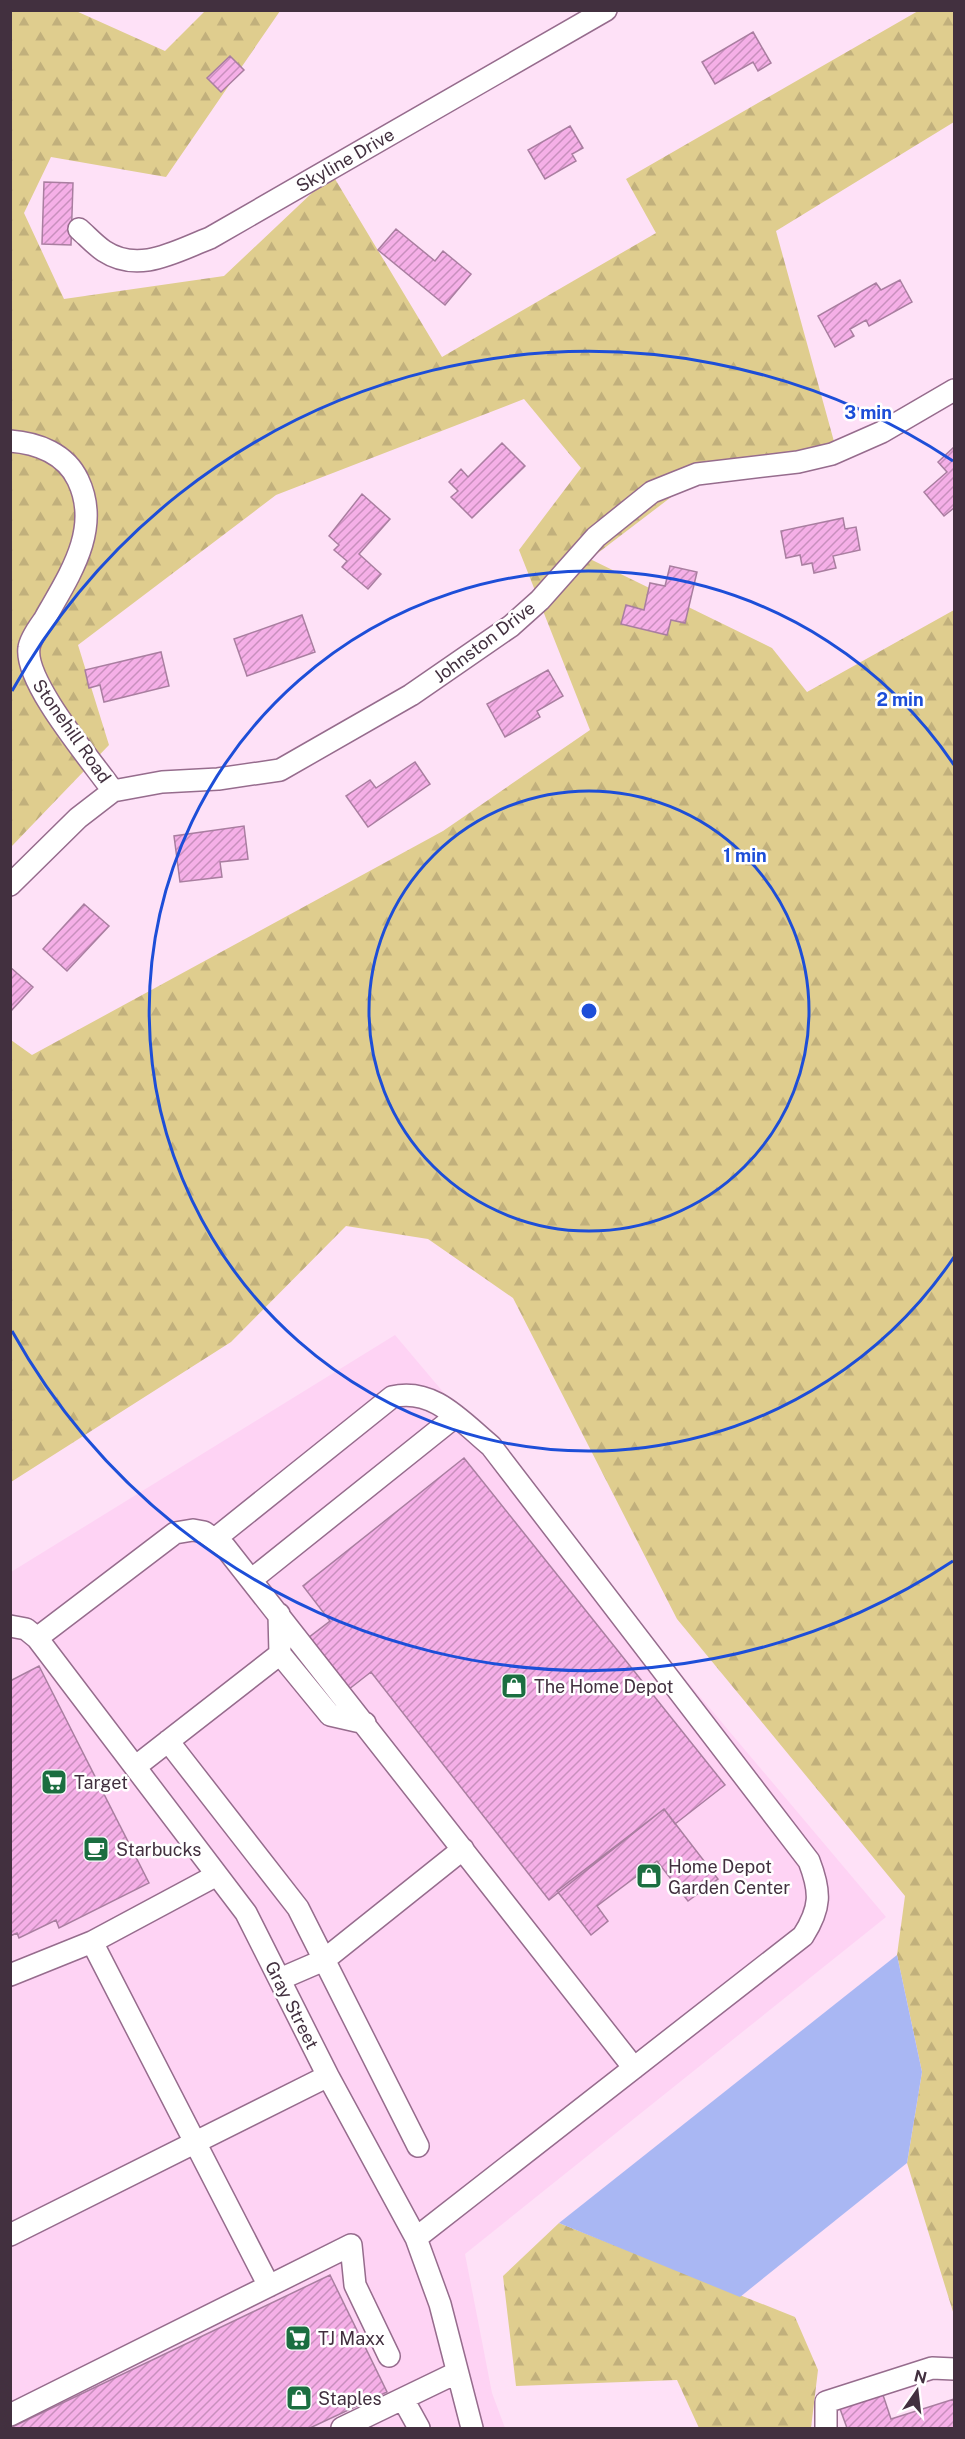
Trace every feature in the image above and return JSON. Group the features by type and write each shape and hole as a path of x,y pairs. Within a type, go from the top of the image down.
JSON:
{"street":[{"name":"Skyline Drive","path":"79,229 104,252 129,261 149,262 210,238 606,10"},
{"name":"Johnston Drive","path":"10,885 78,818 113,791 162,782 218,780 280,770 411,695 511,626 540,600 596,537 652,492 697,474 798,462 832,453 882,432 954,390"},
{"name":"Stonehill Road","path":"10,441 47,448 75,472 82,487 86,508 85,537 77,561 28,646 31,671 43,694 113,791"},
{"path":"216,1538 392,1397 407,1394 425,1396 438,1402 498,1455 809,1861 816,1878 818,1897 815,1917 803,1936 416,2238"},
{"path":"251,1580 456,1416"},
{"path":"24,1631 174,1533 194,1530 216,1538 365,1723 634,2068"},
{"path":"279,1614 280,1654 330,1715 365,1723"},
{"name":"Gray Street","path":"24,1631 135,1767 246,1913 328,2076 416,2238 440,2304 472,2428"},
{"path":"135,1767 280,1654"},
{"path":"168,1741 298,1908 418,2146"},
{"path":"280,1979 324,1960 463,1849"},
{"path":"10,1975 92,1942 217,1875"},
{"path":"92,1942 269,2286"},
{"path":"10,2235 328,2076"},
{"path":"10,2415 351,2245 355,2285 389,2356"},
{"path":"826,2428 826,2402 932,2368 954,2369"},
{"path":"342,2428 456,2373"},
{"path":"404,2399 419,2428"}],"shaded area":[{"path":"395,1335 886,1917 465,2254 492,2393 505,2428 11,2428 11,1572"}],"green space":[{"path":"11,11 76,11 165,51 205,11 280,11 166,177 51,157 24,213 64,299 224,276 332,174 442,357 656,233 626,179 918,11 954,11 954,122 776,231 838,456 683,488 590,559 772,648 807,692 954,610 954,2315 907,2163 922,2072 897,1955 905,1896 677,1619 513,1298 428,1239 346,1226 231,1342 11,1482 11,1040 32,1055 443,831 590,730 519,550 581,468 524,399 276,495 78,645 109,745 11,847"},
{"path":"559,2223 795,2317 818,2370 811,2428 699,2428 677,2380 516,2386 503,2276"}],"water":[{"path":"897,1955 922,2072 907,2163 740,2297 559,2223"}],"building":[{"path":"753,32 771,63 758,71 753,62 715,84 702,62"},
{"path":"230,56 244,70 221,92 207,78"},
{"path":"570,126 583,148 572,154 576,161 545,179 528,150"},
{"path":"44,182 73,183 71,245 42,244"},
{"path":"396,229 435,261 443,251 471,274 445,305 378,250"},
{"path":"900,280 912,302 869,326 866,320 850,329 854,336 835,347 818,316 876,283 881,290"},
{"path":"502,443 525,466 472,518 451,497 458,491 449,482 461,469 468,477"},
{"path":"954,447 954,508 944,516 924,492 947,472 938,462"},
{"path":"362,494 390,519 359,554 381,574 368,589 342,567 347,561 334,550 339,545 329,536"},
{"path":"843,518 845,529 856,527 860,550 833,556 836,568 814,573 812,563 802,565 800,555 786,558 781,531"},
{"path":"670,566 697,572 685,623 671,620 667,635 621,624 626,605 644,610 650,583 665,586"},
{"path":"302,615 315,652 247,676 234,639"},
{"path":"161,652 169,686 104,702 100,685 89,688 85,670"},
{"path":"548,670 563,696 537,711 540,717 505,737 487,704"},
{"path":"415,762 430,784 368,827 346,796 370,780 376,788"},
{"path":"244,826 248,859 220,862 222,877 180,882 174,836"},
{"path":"84,904 109,926 67,971 43,949"},
{"path":"10,967 33,987 10,1012"},
{"name":"The Home Depot","path":"464,1458 725,1785 675,1824 664,1809 549,1900 371,1672 335,1700 295,1648 330,1621 303,1586"},
{"name":"Target","path":"39,1666 149,1883 59,1928 56,1920 19,1938 17,1933 10,1936 10,1681"},
{"path":"664,1809 718,1879 688,1901 657,1861 597,1906 608,1921 591,1935 557,1891"},
{"path":"330,2275 387,2392 310,2428 10,2428"},
{"path":"882,2392 891,2419 954,2399 954,2428 847,2428 839,2406"}],"place":[{"name":"The Home Depot","path":"514,1686"},
{"name":"Target","path":"54,1782"},
{"name":"Starbucks","path":"96,1849"},
{"name":"Home Depot Garden Center","path":"649,1876"},
{"name":"TJ Maxx","path":"298,2338"},
{"name":"Staples","path":"299,2398"}]}
